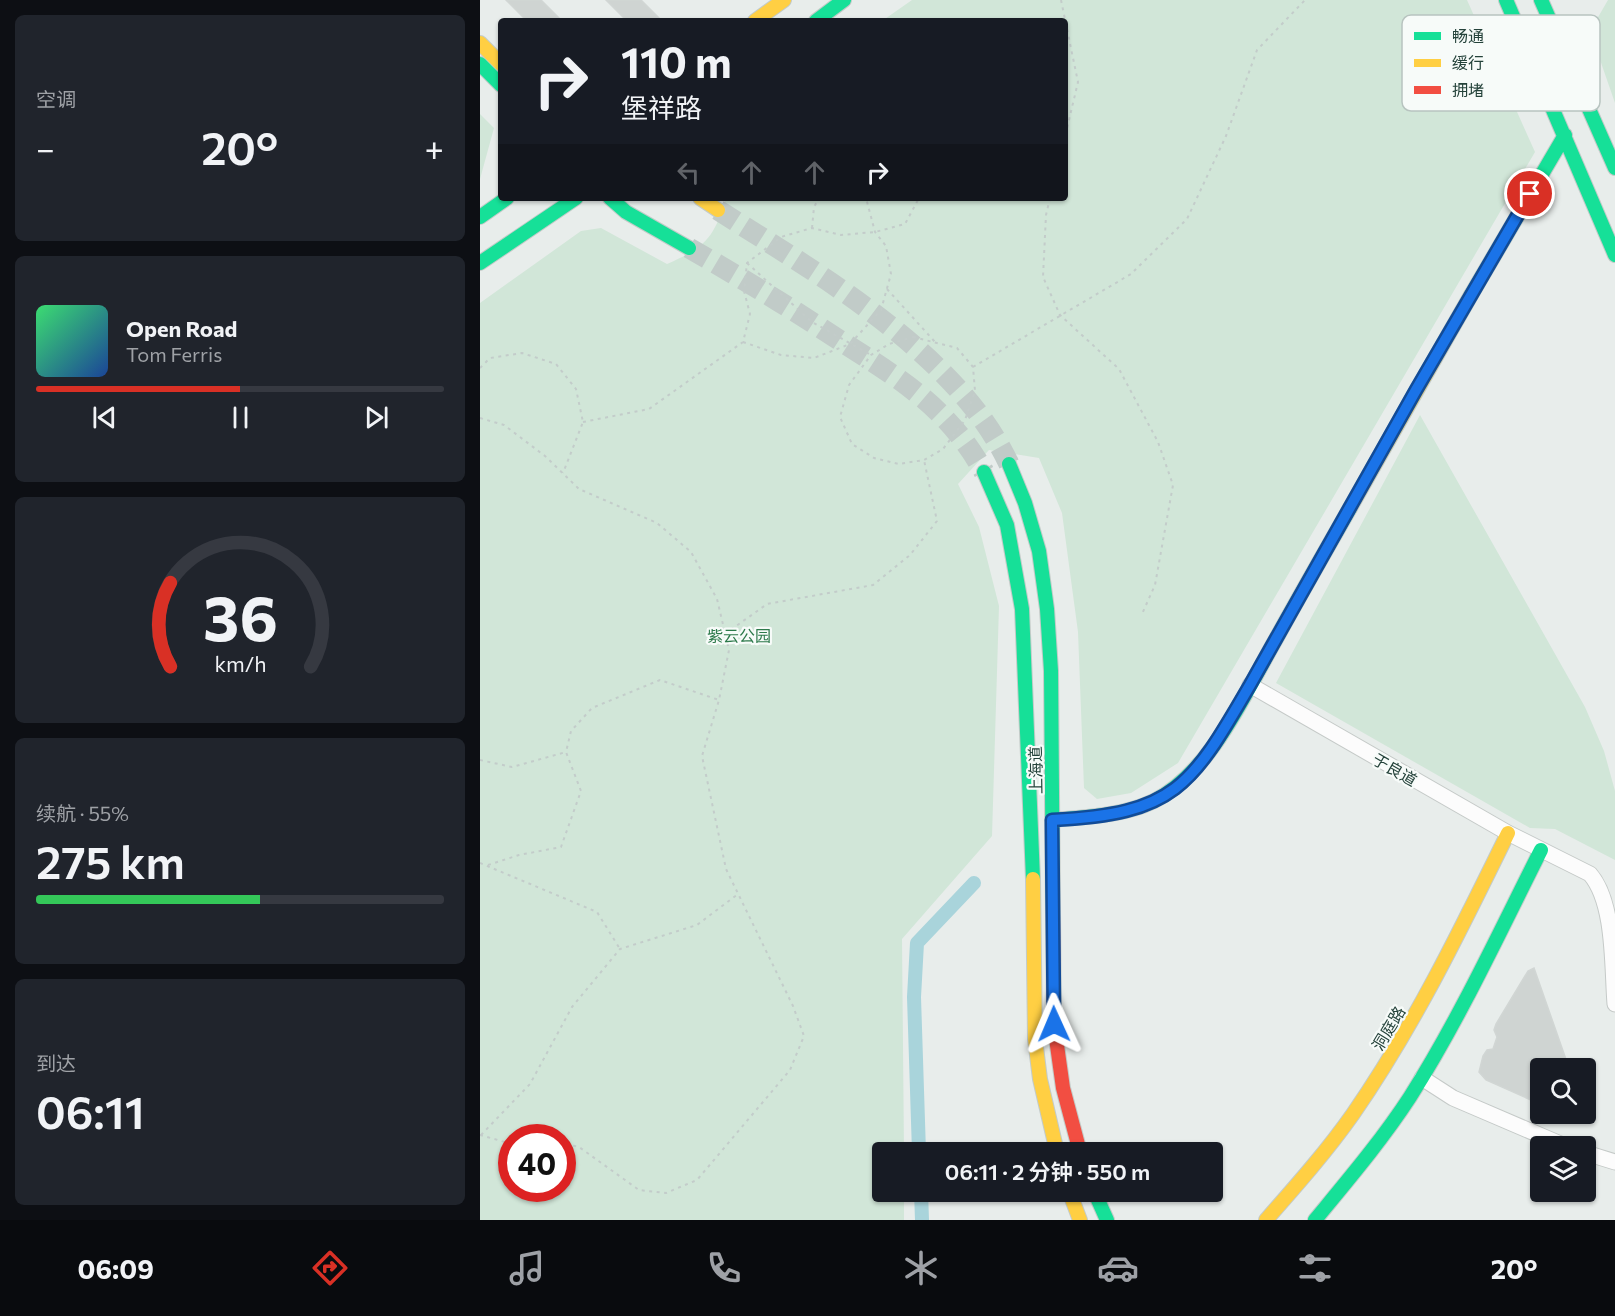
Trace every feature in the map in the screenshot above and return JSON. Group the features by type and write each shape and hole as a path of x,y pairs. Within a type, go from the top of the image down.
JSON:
{"main road":[{"path":"759,18 784,0"},
{"path":"820,18 844,0"},
{"path":"1506,0 1513,15"},
{"path":"1541,0 1548,15"},
{"path":"480,43 498,61"},
{"path":"480,64 498,82"},
{"path":"1555,111 1615,255"},
{"path":"1590,111 1615,168"},
{"path":"1052,820 1118,814 1138,809 1174,791 1193,775 1227,725 1416,390 1565,135"},
{"path":"480,217 503,201"},
{"path":"480,263 572,201"},
{"path":"613,201 626,212 689,248"},
{"path":"704,201 718,210"},
{"name":"上海道","path":"1009,464 1031,522 1045,584 1051,671 1054,1024 1064,1088 1078,1142"},
{"name":"上海道","path":"984,472 1007,525 1016,563 1022,609 1032,825 1035,1039 1055,1142"},
{"name":"洞庭路","path":"1266,1220 1353,1115 1440,969 1508,833"},
{"path":"1315,1220 1374,1147 1422,1078 1465,1002 1540,850"},
{"path":"1073,1202 1080,1220"},
{"path":"1099,1202 1107,1220"}],"street":[{"name":"于良道","path":"1250,685 1508,833 1590,874 1598,884 1607,918 1615,1004"},
{"path":"1422,1078 1453,1098 1542,1136"},
{"path":"1596,1156 1615,1162"}],"path":[{"path":"1061,0 1065,18"},
{"path":"973,367 1131,274 1187,219 1226,136 1257,50 1305,0"},
{"path":"1068,34 1078,82 1068,124"},
{"path":"812,228 814,207 817,201"},
{"path":"743,342 781,355 814,358 850,344 881,310 891,274 886,246 875,232 867,201"},
{"path":"583,422 648,410 743,342 750,314 744,291 747,263 781,237 812,228 841,235 875,232 905,224 917,201"},
{"path":"1049,201 1046,215 1043,277 1060,315 1119,369 1158,442 1173,486 1155,585 1142,614"},
{"path":"747,263 812,322 871,355"},
{"path":"887,290 935,342"},
{"path":"912,337 935,342 957,348 973,367 975,392 965,420 943,449 924,460 900,464 874,458 852,444 840,417 849,385 871,355 889,344 912,337"},
{"path":"480,368 490,358 522,353 556,364 576,389 583,422 563,473"},
{"path":"480,418 504,425 545,456 579,489 657,523 691,552 717,599 729,650 719,700 702,756 726,869 793,1006 804,1036 790,1070 697,1180 666,1193 639,1190 576,1146"},
{"path":"725,634 767,604 873,585 910,555 937,521 924,460"},
{"path":"488,865 519,855 561,847 581,791 566,752 571,731 592,708 660,680 719,700"},
{"path":"480,760 512,767 566,752"},
{"path":"480,863 597,912 620,949"},
{"path":"498,1140 480,1135 530,1084 572,1006 620,949 697,925 739,894"}],"green space":[{"name":"紫云公园","path":"912,0 1467,0 1474,15 1402,15 1402,111 1517,111 1535,152 1178,763 1131,793 1097,799 1084,788 1078,632 1062,513 1039,458 989,450 958,484 979,527 999,606 992,836 902,939 904,1142 872,1142 872,1202 904,1202 904,1220 480,1220 480,303 581,231 601,228 667,264 700,246 712,232 725,201 1068,201 1068,18 886,18"},
{"path":"1608,0 1615,0 1615,103 1600,60 1599,15"},
{"path":"480,114 494,128 480,179"},
{"path":"1420,415 1585,707 1604,751 1615,791 1615,860 1555,829 1530,828 1276,683"}],"building":[{"path":"506,0 541,0 559,18 524,18"},
{"path":"606,0 641,0 659,18 624,18"},
{"path":"1534,968 1566,1058 1530,1058 1530,1100 1486,1080 1479,1072 1483,1056 1487,1050 1493,1049 1497,1037 1494,1030 1496,1024 1528,971"}],"waterway":[{"path":"919,1142 914,997 917,943 974,883"},
{"path":"921,1202 922,1220"}],"tunnel":[{"path":"718,210 840,289 920,352 956,386 986,424 1009,464"},
{"path":"689,248 780,302 878,365 918,394 954,428 984,472"}],"traffic: fast":[{"path":"820,18 844,0"},
{"path":"1506,0 1512,15"},
{"path":"1541,0 1548,15"},
{"path":"480,64 498,82"},
{"path":"1553,111 1615,255"},
{"path":"1590,111 1615,168"},
{"path":"1471,295 1565,135"},
{"path":"480,217 503,201"},
{"path":"480,263 572,201"},
{"path":"613,201 626,212 689,248"},
{"path":"1009,464 1025,503 1039,551 1047,609 1051,671 1053,914"},
{"path":"984,472 1007,525 1022,609 1033,879"},
{"path":"1052,820 1104,815 1142,806 1175,788 1193,771 1210,751 1239,706 1350,508"},
{"path":"1315,1220 1388,1129 1410,1097 1446,1037 1541,850"},
{"path":"1099,1202 1107,1220"}],"traffic: slow":[{"path":"759,18 784,0"},
{"path":"480,43 498,61"},
{"path":"704,201 718,210"},
{"path":"1350,508 1471,295"},
{"path":"1266,1220 1333,1141 1375,1081 1436,976 1508,833"},
{"path":"1033,879 1035,1039 1040,1079 1055,1142"},
{"path":"1073,1202 1080,1220"}],"traffic: jam":[{"path":"1053,914 1054,1024 1063,1088 1077,1142"}],"route":[{"path":"1054,1024 1052,820 1118,814 1138,809 1174,791 1193,775 1227,725 1416,390 1530,194"}]}
